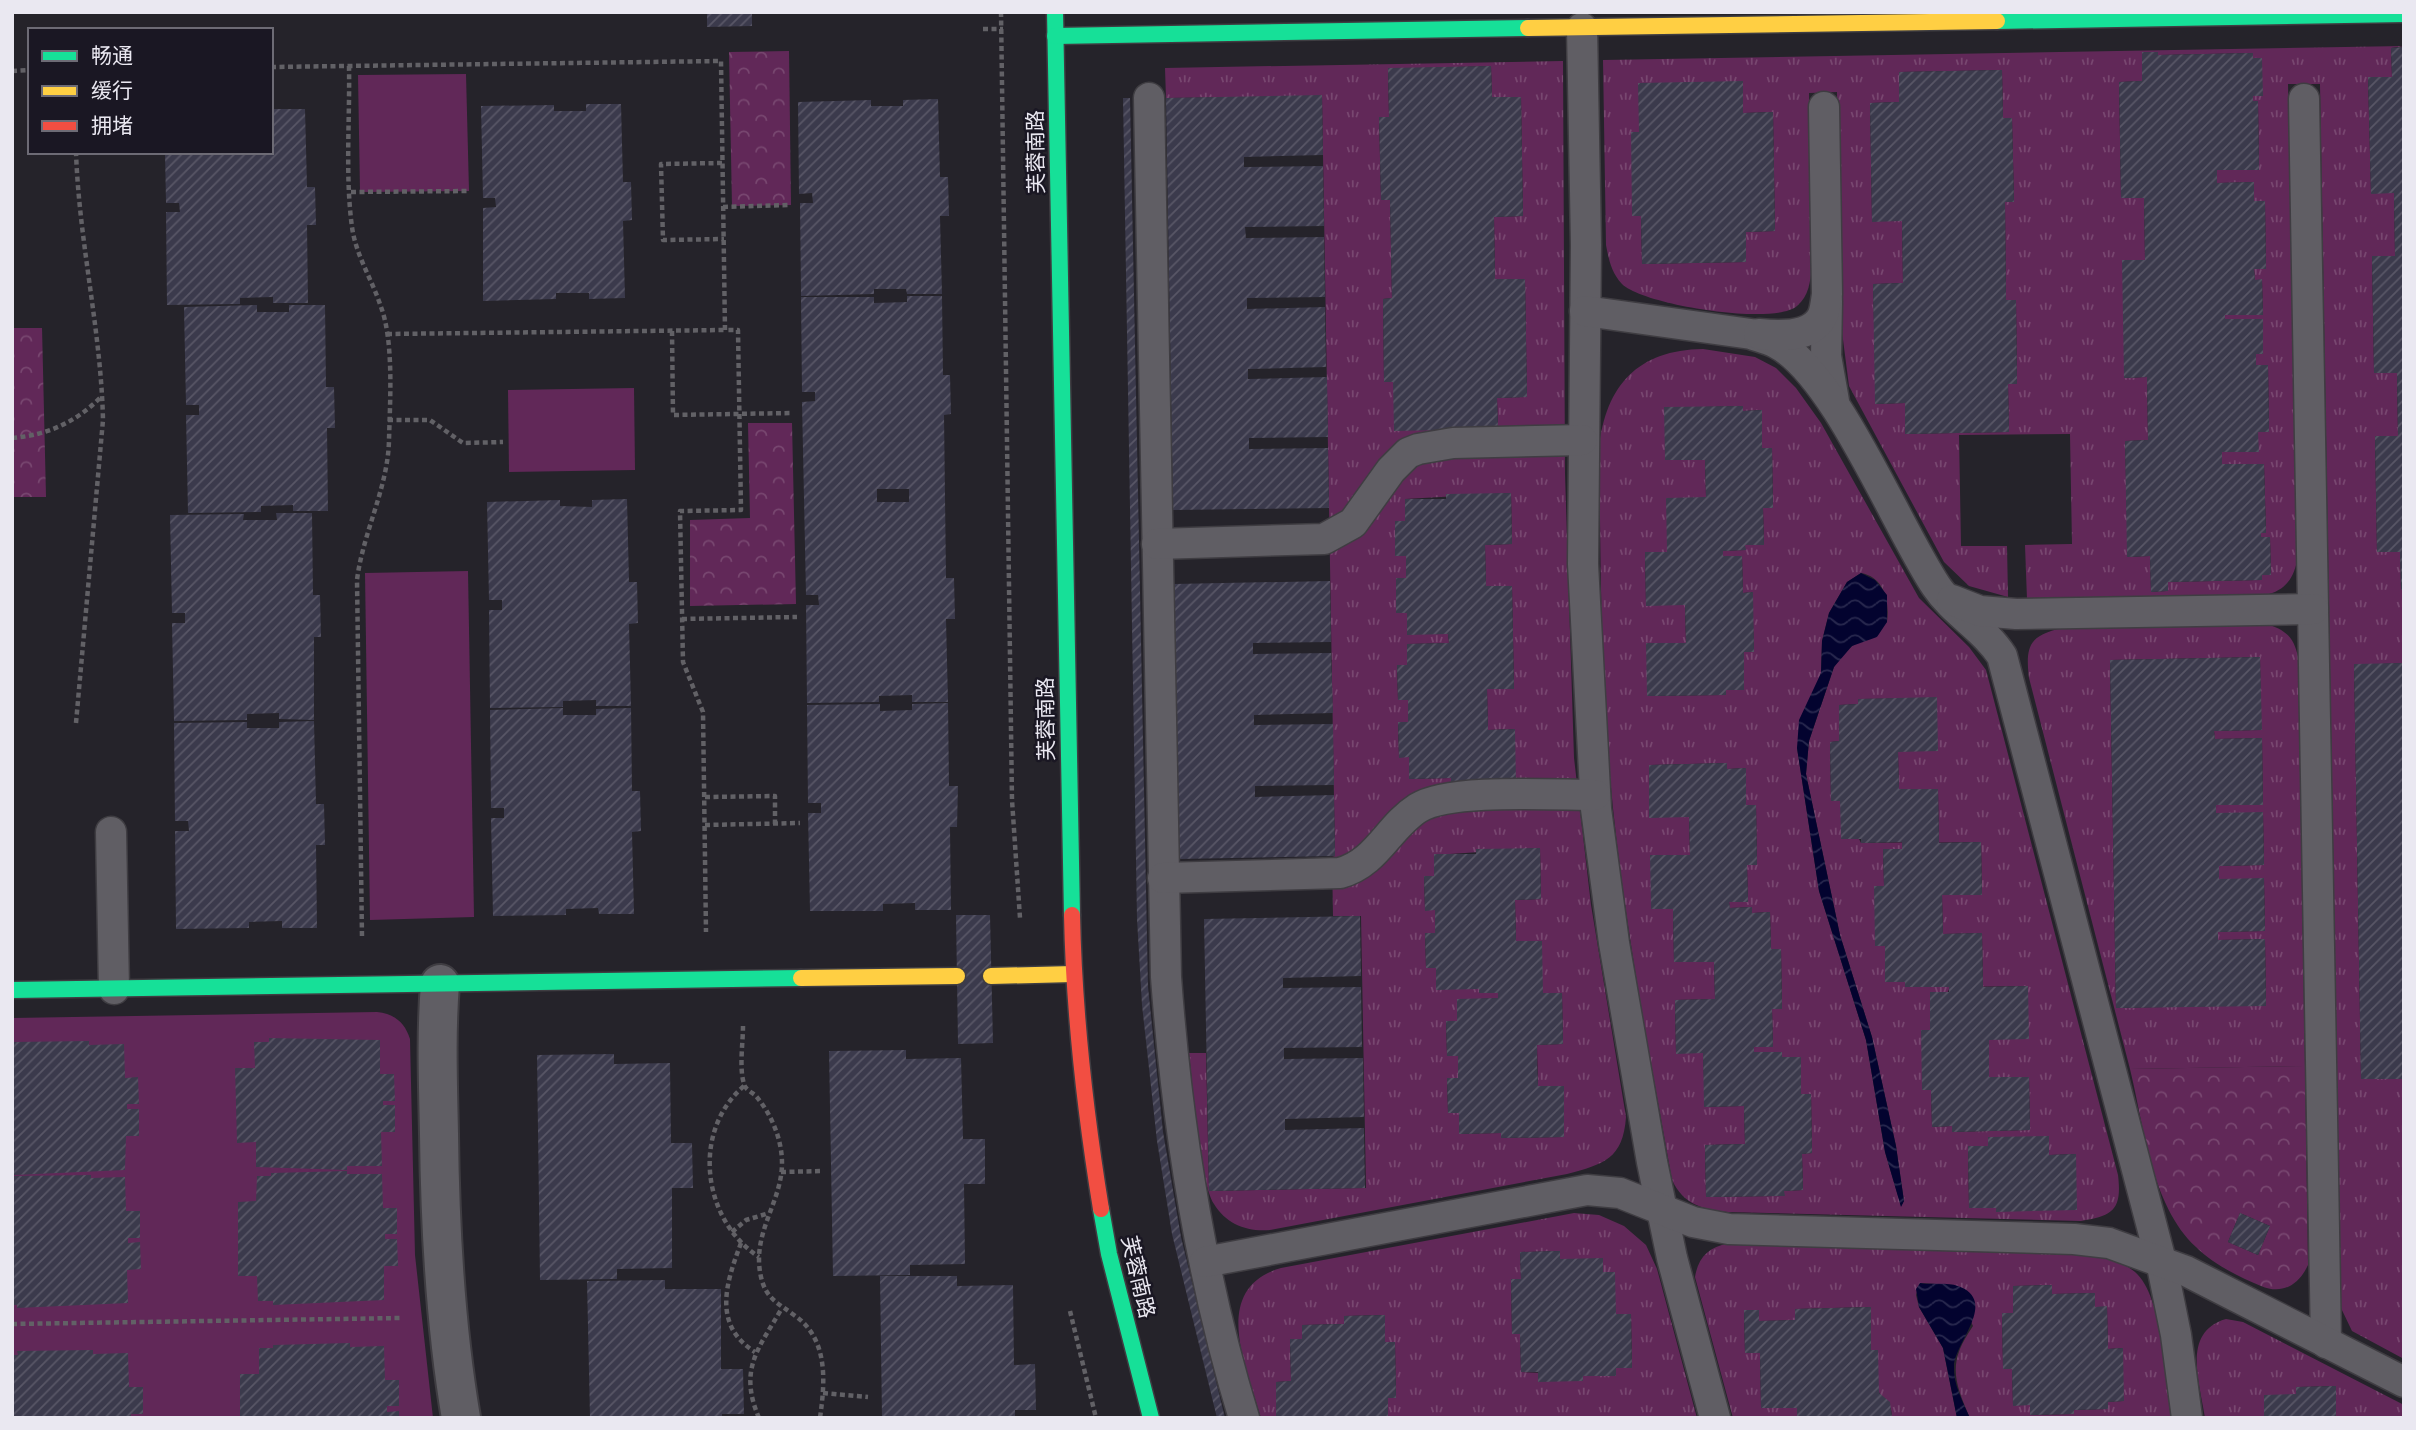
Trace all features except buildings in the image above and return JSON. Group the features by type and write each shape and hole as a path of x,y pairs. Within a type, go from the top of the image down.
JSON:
{"street":[{"name":"芙蓉南路","path":"1055,12 1073,974 1086,1118 1109,1254 1151,1418"},
{"path":"1055,36 2404,14"},
{"path":"991,976 1073,974"},
{"path":"12,990 957,976"},
{"path":"440,984 439,1173 447,1318 461,1418"}],"lane":[{"path":"1582,28 1585,638 1595,795 1629,1041 1662,1209 1684,1305 1715,1418"},
{"path":"1149,98 1163,885 1174,1074 1205,1262 1244,1418"},
{"path":"2304,99 2326,1343"},
{"path":"1824,107 1826,356 1830,388 1838,413"},
{"path":"1585,311 1782,336 1805,331 1822,318 1827,294"},
{"path":"1751,334 1777,343 1800,362 1838,413 1928,572 1946,598 1993,643 2009,677"},
{"path":"1157,544 1324,539 1353,523 1391,471 1408,453 1418,449 1454,443 1582,440"},
{"path":"1928,572 1952,600 1997,613 2313,609"},
{"path":"2054,613 2029,618 2012,630 2006,650 2009,677 2161,1261 2188,1418"},
{"path":"1163,885 1340,873 1367,860 1413,811 1439,798 1595,795"},
{"path":"111,832 114,989"},
{"path":"1163,885 1322,890"},
{"path":"1205,1262 1587,1190 1620,1193 1693,1222 1729,1229 2074,1239 2109,1243 2161,1261 2404,1382"}],"path":[{"path":"983,29 1001,29"},
{"path":"273,67 721,61 725,330"},
{"path":"349,66 352,225 357,252 382,308 387,334 388,420 384,476 361,547 357,580 362,985"},
{"path":"76,154 79,216 102,396 101,458 76,723"},
{"path":"722,163 661,164 663,240 723,239"},
{"path":"351,192 470,191"},
{"path":"723,206 791,205"},
{"path":"387,334 738,330 741,510 680,510 683,662 703,712 707,980"},
{"path":"671,331 673,415 792,413"},
{"path":"12,438 45,433 72,421 102,396"},
{"path":"388,420 430,421 463,443 503,442"},
{"path":"682,619 797,617"},
{"path":"705,797 775,796 775,824"},
{"path":"705,825 800,823"},
{"path":"742,979 744,1086 755,1096 773,1124 780,1143 781,1172 767,1214 759,1257 764,1287 769,1297 804,1324 818,1345 824,1373 820,1418"},
{"path":"744,1086 728,1101 718,1119 709,1160 715,1199 732,1232 741,1244 759,1257"},
{"path":"781,1172 823,1171"},
{"path":"732,1232 746,1220 767,1214"},
{"path":"741,1244 727,1287 725,1311 732,1331 755,1352"},
{"path":"759,1418 750,1382 755,1352 782,1308"},
{"path":"12,1324 447,1318"},
{"path":"823,1392 868,1397"}],"green space":[{"path":"2404,46 2391,48 2392,77 2368,78 2371,193 2394,193 2395,256 2372,257 2374,373 2397,373 2398,436 2375,437 2377,552 2400,552 2401,589 2404,589 2404,663 2354,665 2361,1079 2404,1079 2404,1359 2352,1331 2341,1308 2320,84 2288,84 2297,561 2293,574 2277,591 2265,595 2027,599 2025,545 2072,544 2070,434 1959,435 1961,546 2007,546 2008,597 1969,586 1944,562 1849,386 1841,324 1837,92 1809,93 1812,267 1804,298 1797,306 1784,312 1763,314 1709,310 1635,292 1622,284 1609,261 1606,245 1603,60","holes":["2142,52 2158,52 2158,55 2252,53 2262,96 2253,96 2253,101 2258,101 2259,169 2217,170 2217,183 2254,182 2254,201 2265,202 2266,268 2254,269 2255,280 2262,280 2263,314 2225,315 2225,319 2263,319 2263,353 2256,354 2256,365 2268,365 2269,432 2258,432 2258,451 2222,452 2222,464 2264,464 2266,532 2261,533 2261,537 2270,538 2271,574 2262,575 2261,580 2168,582 2167,591 2151,592 2150,556 2128,557 2125,441 2148,440 2147,377 2125,378 2145,260 2144,198 2121,198 2119,82 2142,81","2002,70 2003,118 2012,118 2014,201 2005,202 2006,300 2016,300 2017,383 2008,384 2009,432 1906,434 1905,403 1876,404 1873,284 1903,283 1902,221 1872,221 1870,103 1899,102 1899,72","1743,82 1743,113 1773,112 1775,231 1746,232 1746,262 1642,264 1639,132"]},
{"path":"789,51 791,205 732,206 729,52"},
{"path":"1563,61 1565,474 1574,758 1591,905 1626,1117 1621,1142 1616,1151 1609,1158 1591,1167 1567,1174 1270,1230 1253,1230 1231,1222 1219,1211 1209,1192 1201,1154 1189,1053 1206,1053 1209,1191 1366,1188 1361,916 1333,916 1332,857 1335,856 1322,96 1166,98 1165,68","holes":["1491,66 1492,97 1521,97 1523,216 1494,217 1495,279 1525,279 1527,397 1497,398 1498,428 1393,382 1384,382 1383,299 1392,298 1390,200 1381,200 1379,117 1389,117 1388,69","1511,493 1512,544 1485,545 1486,586 1512,586 1514,688 1487,689 1488,730 1514,729 1451,778 1410,779 1409,757 1399,757 1398,723 1408,722 1408,700 1398,700 1397,666 1407,665 1407,644 1449,643 1448,634 1407,634 1407,613 1396,613 1396,578 1406,578 1406,556 1395,556 1395,522 1405,521 1405,499","1540,848 1541,899 1515,900 1516,941 1542,941 1542,992 1479,993 1479,989 1436,989 1436,968 1426,968 1425,933 1435,933 1435,910 1425,910 1424,877 1434,876 1434,855","1562,993 1563,1044 1537,1045 1538,1086 1564,1086 1564,1137 1501,1138 1501,1133 1459,1134 1459,1113 1448,1112 1447,1079 1458,1078 1458,1056 1447,1056 1446,1021 1457,1021 1457,1000 1498,998 1499,994"]},
{"path":"466,74 469,191 360,192 358,75"},
{"path":"12,328 42,328 46,497 12,497"},
{"path":"1703,349 1755,357 1776,368 1796,388 1821,423 1919,598 1969,647 1986,670 2118,1175 2119,1196 2117,1203 2108,1213 2081,1221 1728,1212 1710,1209 1688,1200 1672,1180 1645,1029 1615,828 1603,654 1599,448 1609,406 1629,375 1660,356","holes":["1742,406 1743,411 1761,410 1762,448 1772,448 1773,507 1763,508 1764,544 1745,545 1745,550 1723,551 1723,556 1742,556 1743,593 1752,592 1754,652 1744,652 1744,690 1726,690 1725,695 1647,696 1647,644 1686,643 1685,605 1646,605 1645,552 1667,552 1706,497 1705,460 1665,460 1665,408","1861,573 1875,579 1884,591 1887,622 1845,651 1834,667 1809,741 1806,774 1840,935 1872,1037 1896,1146 1904,1201 1901,1206 1885,1152 1866,1040 1819,891 1797,748 1821,673 1822,641 1829,613 1847,582","1936,698 1898,752 1899,789 1938,789 1939,842 1861,843 1840,801 1831,801 1830,742 1839,741 1839,705 1858,704 1859,699","1727,763 1727,769 1745,768 1746,805 1756,805 1757,864 1747,865 1748,902 1729,902 1730,908 1751,907 1752,913 1770,912 1771,949 1781,949 1782,1008 1772,1009 1773,1046 1754,1047 1754,1052 1782,1052 1782,1057 1801,1057 1801,1094 1811,1094 1812,1153 1802,1154 1803,1190 1784,1191 1784,1196 1706,1197 1705,1145 1745,1144 1744,1106 1705,1107 1703,1053 1676,1053 1675,1000 1715,999 1714,962 1674,962 1673,909 1651,855 1690,855 1689,817 1650,817 1649,765","1981,842 1982,895 1942,895 1943,934 1982,933 1983,986 1905,987 1905,982 1885,982 1885,946 1874,886 1884,886 1883,849 1902,849 1903,843","2027,986 1989,1040 1989,1077 2029,1077 2030,1130 1952,1132 1952,1126 1932,1127 1931,1090 1922,1090 1930,1030 1950,987","1988,1137 2049,1137 2049,1155 2076,1154 1996,1208 1969,1208 1968,1146 1988,1146"]},
{"path":"634,388 635,470 509,472 508,390"},
{"path":"748,423 792,423 796,604 690,606 690,520 750,518"},
{"path":"468,571 474,917 370,920 365,573"},
{"path":"2265,624 2283,631 2294,644 2298,657 2305,1066 2130,1069 2029,678 2028,657 2032,643 2043,634 2063,628","holes":["2260,657 2261,730 2214,731 2215,739 2262,738 2263,804 2216,805 2216,813 2263,813 2264,865 2219,866 2219,879 2264,879 2265,931 2218,932 2218,940 2265,939 2266,1005 2116,1008 2110,660"]},
{"path":"377,1012 398,1020 410,1039 415,1255 433,1418 12,1418 12,1018"},
{"path":"2305,1066 2308,1265 2295,1283 2283,1289 2261,1286 2210,1259 2181,1230 2159,1187 2151,1164 2130,1069","holes":["2240,1213 2270,1226 2258,1255 2228,1242"]},
{"path":"1574,1213 1599,1215 1624,1226 1646,1245 1657,1269 1697,1418 1388,1418 1388,1398 1396,1397 1395,1342 1385,1342 1384,1315 1344,1316 1344,1324 1302,1325 1302,1339 1290,1340 1291,1381 1276,1382 1276,1418 1261,1418 1242,1354 1239,1312 1246,1293 1259,1278 1281,1268","holes":["1560,1251 1560,1259 1603,1272 1616,1314 1631,1314 1632,1368 1616,1368 1615,1376 1521,1372 1520,1334 1512,1334 1511,1280 1521,1279 1520,1252"]},
{"path":"1721,1245 2074,1253 2114,1261 2135,1272 2152,1300 2162,1340 2171,1418 1970,1418 1960,1392 1956,1371 1960,1350 1973,1326 1954,1285 1920,1283 1916,1295 1919,1307 1943,1348 1957,1418 1892,1418 1889,1404 1878,1390 1871,1360 1870,1307 1795,1309 1795,1320 1759,1321 1744,1311 1745,1353 1760,1353 1761,1408 1797,1408 1797,1418 1733,1418 1695,1277 1706,1254","holes":["2052,1285 2052,1294 2095,1293 2095,1307 2107,1307 2108,1349 2122,1348 2123,1401 2108,1402 2108,1409 2074,1410 2073,1414 2031,1415 2030,1405 2013,1405 2012,1369 2003,1368 2002,1313 2013,1313 2013,1286"]},
{"path":"2226,1319 2243,1322 2404,1405 2404,1418 2336,1418 2335,1386 2297,1387 2296,1394 2264,1418 2205,1418 2198,1375 2198,1347 2203,1335 2212,1326"}],"water":[{"path":"1861,573 1875,580 1887,595 1887,622 1877,637 1852,646 1834,667 1809,741 1806,774 1840,935 1872,1037 1896,1146 1904,1201 1901,1207 1885,1152 1866,1040 1819,891 1797,748 1799,720 1821,673 1822,641 1829,613 1847,582"},
{"path":"1920,1283 1958,1286 1970,1293 1975,1301 1972,1323 1954,1366 1957,1386 1970,1418 1957,1418 1943,1348 1919,1307 1916,1289"}],"traffic: fast":[{"path":"1055,12 1072,915"},
{"path":"1997,21 2404,14"},
{"path":"1055,36 1528,28"},
{"path":"12,990 801,978"},
{"path":"1101,1209 1109,1254 1151,1418"}],"traffic: slow":[{"path":"1528,28 1997,21"},
{"path":"991,976 1073,974"},
{"path":"801,978 957,976"}],"traffic: jam":[{"path":"1072,915 1081,1062 1101,1209"}]}
